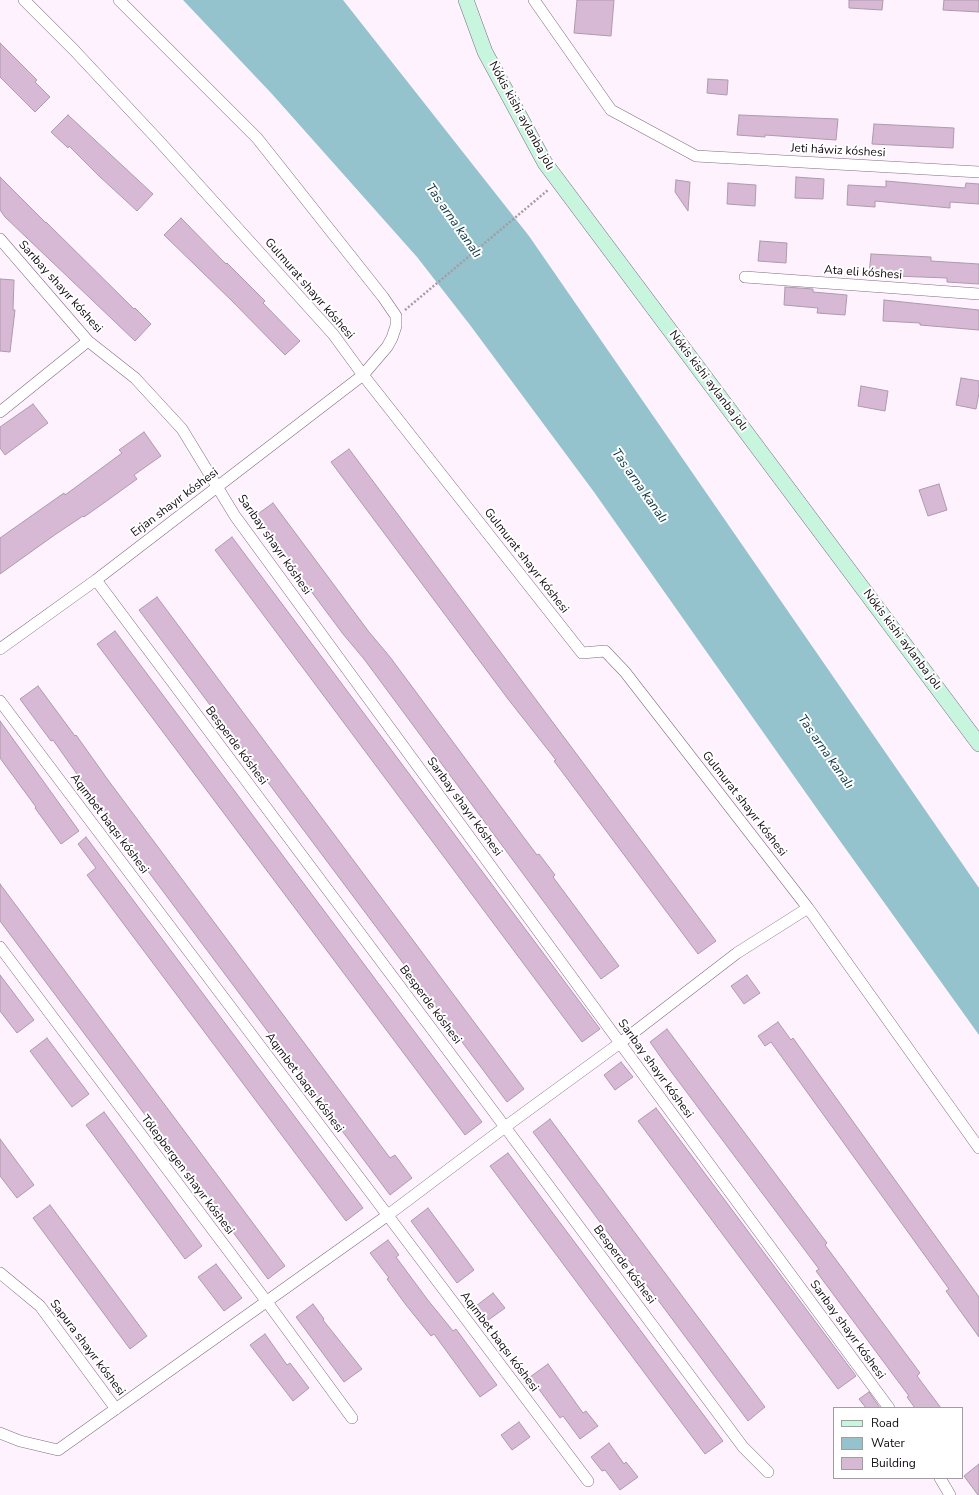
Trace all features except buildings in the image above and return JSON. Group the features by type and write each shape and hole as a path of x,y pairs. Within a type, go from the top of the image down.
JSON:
{"main road":[{"name":"Nókis kishi aylanba jolı","path":"466,0 484,52 545,163 979,744"}],"street":[{"name":"Gulmurat shayır kóshesi","path":"24,0 74,50 334,334 363,375 582,653 605,651 625,672 808,908 979,1148"},
{"name":"Erjan shayır kóshesi","path":"0,649 96,580 363,375 392,338 396,326 396,316 383,296 257,138 119,0"},
{"name":"Jeti háwiz kóshesi","path":"534,0 611,110 696,156 979,172"},
{"name":"Sarıbay shayır kóshesi","path":"0,239 88,341 135,378 182,429 235,516 888,1407"},
{"name":"Ata eli kóshesi","path":"745,277 979,294"},
{"path":"0,412 88,341"},
{"name":"Besperde kóshesi","path":"96,580 743,1447 768,1472"},
{"name":"Aqımbet baqsı kóshesi","path":"0,701 588,1481"},
{"path":"0,1433 58,1450 388,1216 505,1127 620,1043 737,953 808,908"},
{"name":"Tólepbergen shayır kóshesi","path":"0,948 267,1302 352,1418"},
{"name":"Sapura shayır kóshesi","path":"0,1273 40,1306 116,1409"},
{"path":"941,1479 950,1495"}],"path":[{"path":"408,307 559,182"}],"water":[{"name":"Tas arna kanalı","path":"183,0 343,0 529,236 979,888 979,1035 820,813 594,492 470,325 417,257 272,94"}]}
